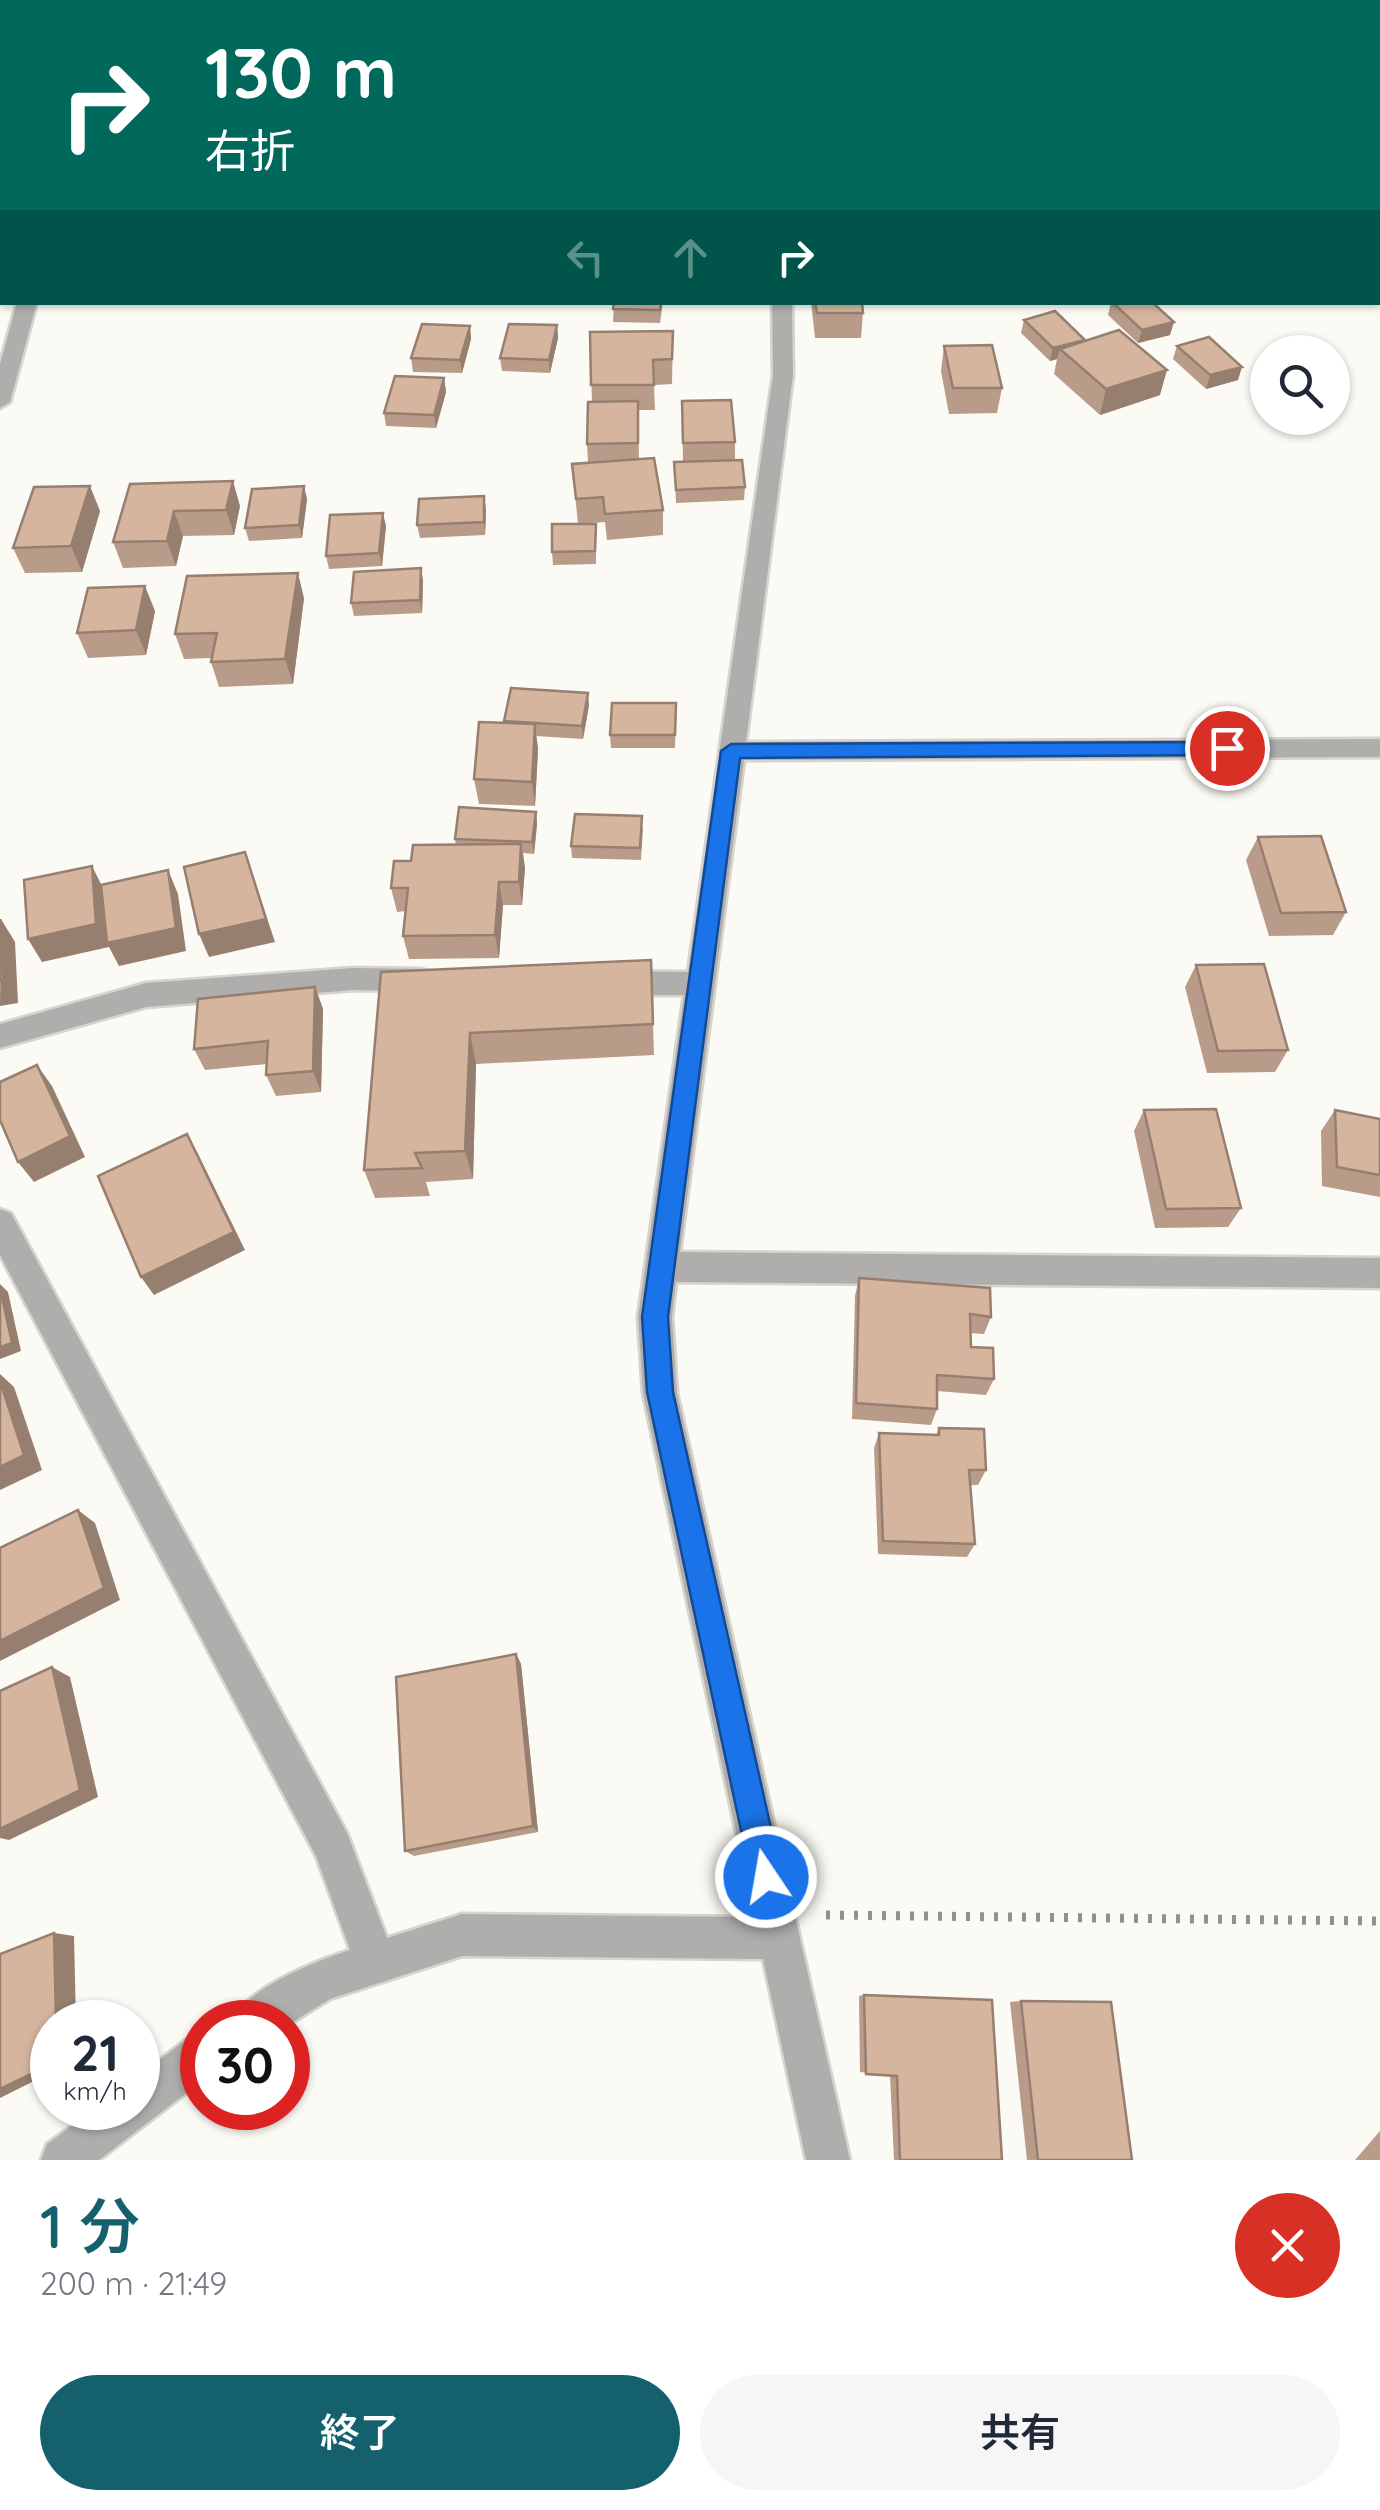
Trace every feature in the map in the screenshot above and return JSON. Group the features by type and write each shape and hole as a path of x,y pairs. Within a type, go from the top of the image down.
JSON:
{"street":[{"path":"0,402 26,305"},
{"path":"782,305 783,375 655,1317 660,1392 828,2160"},
{"path":"731,751 1380,748"},
{"path":"0,1036 146,995 353,980 449,980"},
{"path":"584,982 699,984"},
{"path":"0,1223 333,1847 375,1962"},
{"path":"661,1268 1380,1273"},
{"path":"289,2000 320,1981 462,1934 777,1926"},
{"path":"160,2086 180,2071"},
{"path":"63,2160 103,2130"}],"path":[{"path":"777,1926 1380,1922"}],"building":[{"path":"614,305 661,305 660,310 613,309"},
{"path":"816,305 862,305 863,313 817,313"},
{"path":"1115,305 1155,305 1174,322 1142,330"},
{"path":"1055,311 1085,340 1053,348 1024,320"},
{"path":"422,324 470,326 460,360 411,358"},
{"path":"509,324 557,325 549,360 500,358"},
{"path":"1119,330 1167,370 1106,389 1060,349"},
{"path":"673,331 672,359 653,360 654,385 591,385 590,332"},
{"path":"1209,337 1242,367 1210,375 1177,346"},
{"path":"992,345 1002,388 953,388 944,346"},
{"path":"395,376 444,378 434,415 384,413"},
{"path":"731,400 735,442 683,443 682,401"},
{"path":"638,401 638,443 587,444 588,402"},
{"path":"654,458 663,510 605,514 603,497 576,499 572,464"},
{"path":"742,460 745,487 676,490 674,462"},
{"path":"233,481 226,510 174,511 167,541 113,542 130,484"},
{"path":"90,486 71,546 13,548 34,487"},
{"path":"304,486 299,525 245,528 252,489"},
{"path":"484,496 484,522 417,525 419,499"},
{"path":"383,513 379,553 326,556 330,515"},
{"path":"552,524 596,524 595,551 552,552"},
{"path":"421,568 420,600 351,603 354,572"},
{"path":"298,573 285,659 211,662 217,633 175,634 187,576"},
{"path":"145,586 136,630 77,633 88,588"},
{"path":"511,688 588,693 582,726 504,721"},
{"path":"612,703 676,703 675,735 610,735"},
{"path":"479,722 535,724 532,782 474,779"},
{"path":"459,807 536,812 532,842 455,839"},
{"path":"575,814 642,816 640,848 571,846"},
{"path":"1321,836 1346,912 1281,913 1258,837"},
{"path":"521,844 519,882 499,882 495,935 403,936 408,888 391,888 394,861 411,861 413,845"},
{"path":"245,852 266,919 199,934 184,867"},
{"path":"92,866 96,924 28,939 24,880"},
{"path":"168,870 176,928 107,943 101,885"},
{"path":"0,919 3,980 0,981"},
{"path":"651,960 653,1024 470,1033 465,1151 415,1153 422,1168 364,1170 381,972"},
{"path":"1264,964 1288,1050 1218,1051 1196,965"},
{"path":"315,987 313,1071 266,1075 268,1041 194,1049 198,999"},
{"path":"37,1065 70,1136 18,1162 0,1120 0,1082"},
{"path":"1216,1109 1241,1208 1166,1209 1144,1110"},
{"path":"1335,1110 1380,1119 1380,1175 1337,1167"},
{"path":"187,1134 234,1232 141,1277 98,1176"},
{"path":"859,1278 990,1288 991,1317 970,1314 971,1347 993,1348 994,1379 937,1375 937,1409 856,1403"},
{"path":"0,1288 12,1343 0,1347"},
{"path":"0,1381 24,1455 0,1467"},
{"path":"939,1428 984,1429 986,1470 969,1470 975,1544 883,1541 879,1433 939,1435"},
{"path":"78,1510 104,1588 0,1641 0,1548"},
{"path":"516,1654 533,1826 405,1851 396,1677"},
{"path":"52,1667 80,1790 0,1829 0,1691"},
{"path":"54,1933 56,2000 30,2000 30,2075 0,2089 0,1954"},
{"path":"864,1995 992,2000 1002,2160 900,2160 897,2076 866,2074"},
{"path":"1021,2001 1111,2002 1132,2160 1038,2160"}],"route":[{"path":"766,1877 660,1392 655,1317 731,751 1227,748"}]}
